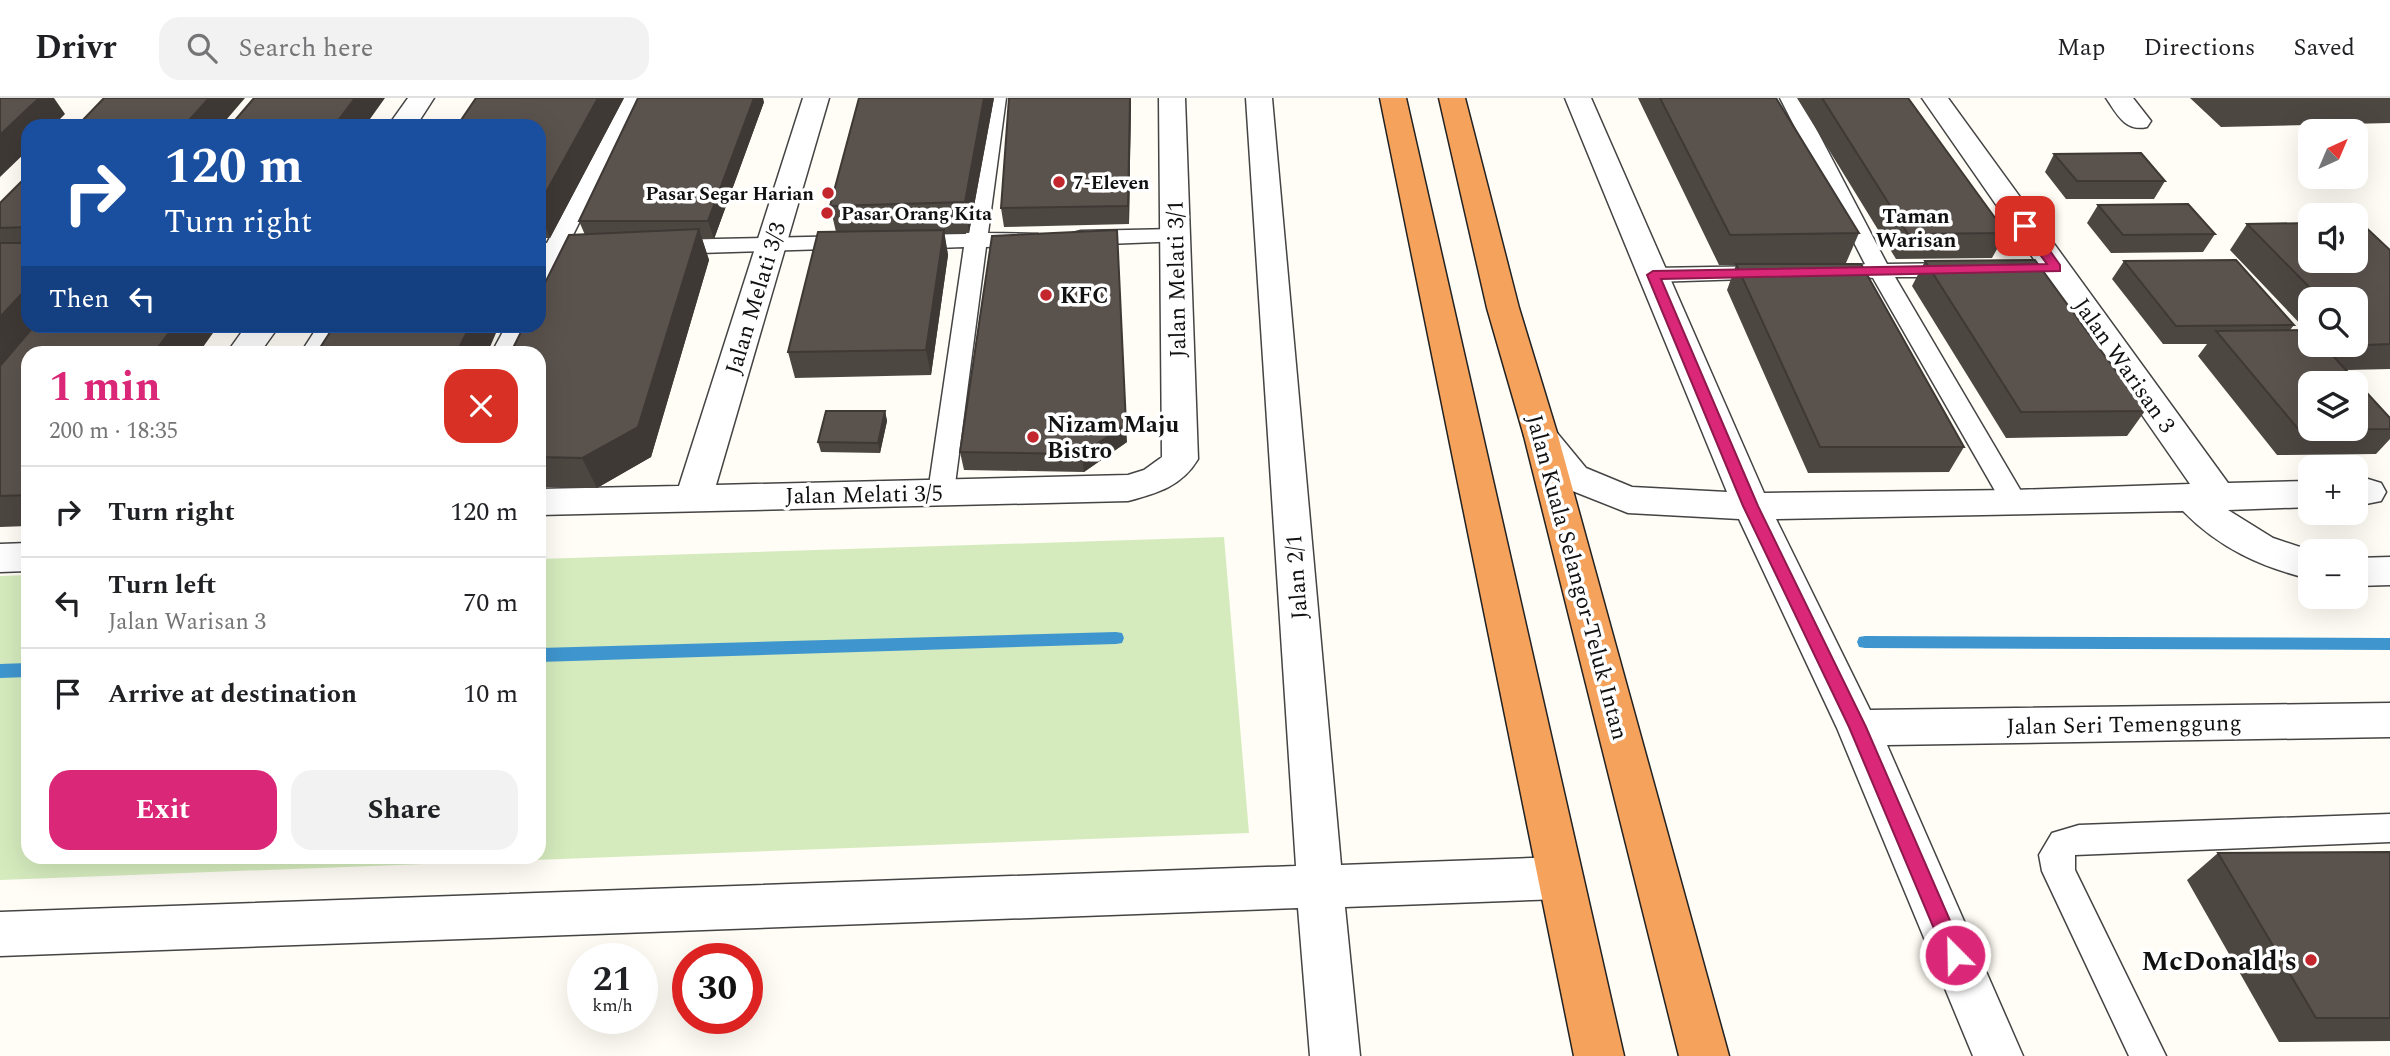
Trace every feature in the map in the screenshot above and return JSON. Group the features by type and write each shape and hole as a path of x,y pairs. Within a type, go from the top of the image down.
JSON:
{"highway":[{"path":"1393,98 1599,1056"},
{"name":"Jalan Kuala Selangor-Teluk Intan","path":"1452,98 1503,308 1541,436 1704,1056"}],"street":[{"path":"407,119 421,98"},
{"name":"Jalan Melati 3/3","path":"695,497 816,98"},
{"name":"Jalan Melati 3/1","path":"1172,98 1180,459"},
{"name":"Jalan 2/1","path":"1259,98 1335,1056"},
{"path":"1578,98 1751,506 1858,727 1998,1056"},
{"name":"Jalan Warisan 3","path":"1934,98 2042,268 2204,496 2211,518 2240,540 2298,563"},
{"path":"2119,98 2137,121"},
{"path":"1541,436 1573,477 1628,500 1751,506 2015,503 2298,494"},
{"name":"Jalan Melati 3/5","path":"546,502 1128,488 1161,478 1173,469 1180,459"},
{"path":"0,558 21,557"},
{"path":"2368,572 2390,571"},
{"name":"Jalan Seri Temenggung","path":"1858,727 2390,720"},
{"path":"0,934 1560,878"}],"lane":[{"path":"547,250 631,98"},
{"path":"941,492 996,98"},
{"path":"1790,98 1880,271 2015,503"},
{"path":"893,242 1175,236"},
{"path":"650,248 866,243"},
{"path":"547,250 623,248"},
{"path":"1840,272 1975,270"},
{"path":"1653,275 1787,273"},
{"path":"2148,1056 2059,871 2056,855 2064,843 2079,839 2390,828"}],"green space":[{"path":"1224,537 1249,833 546,859 546,559"},
{"path":"21,575 21,864 425,864 0,880 0,576"}],"building":[{"path":"0,98 39,98 0,135"},
{"path":"104,98 209,98 190,119 84,119"},
{"path":"254,98 355,98 339,119 236,119"},
{"path":"476,98 598,98 546,192 546,119 462,119"},
{"path":"638,98 754,98 708,221 579,221"},
{"path":"859,98 984,98 965,202 830,206"},
{"path":"1009,98 1130,98 1128,206 1001,208"},
{"path":"1660,98 1776,98 1859,233 1730,235"},
{"path":"1822,98 1908,98 2006,233 1908,234"},
{"path":"2141,153 2165,181 2077,181 2054,154"},
{"path":"21,182 21,227 0,228 0,203"},
{"path":"2188,204 2215,234 2123,235 2098,205"},
{"path":"2298,223 2298,273 2368,273 2368,229 2390,250 2390,344 2368,345 2368,287 2309,287 2247,224"},
{"path":"699,229 638,427 582,458 546,457 546,346 514,346 520,333 546,333 546,281 569,235"},
{"path":"944,230 926,350 788,352 818,232"},
{"path":"1117,230 1126,424 1082,454 960,452 992,236"},
{"path":"0,243 21,243 21,294 0,317"},
{"path":"2035,260 2145,411 2021,412 1925,261"},
{"path":"2236,260 2294,325 2176,326 2124,261"},
{"path":"1736,264 1861,264 1964,447 1820,447"},
{"path":"2298,330 2298,357 2334,357 2347,371 2298,371 2298,429 2216,331"},
{"path":"28,333 169,333 159,346 21,346 21,495 0,496 0,366"},
{"path":"330,333 466,333 460,346 321,346"},
{"path":"2368,394 2390,418 2390,429 2368,429"},
{"path":"826,411 885,411 878,443 818,442"},
{"name":"McDonald's","path":"2390,852 2390,1018 2316,1018 2218,853"}],"waterway":[{"path":"546,655 1116,638"},
{"path":"1865,642 2390,644"},
{"path":"0,671 21,670"}],"place":[{"name":"7-Eleven","path":"1059,182"},
{"name":"Pasar Segar Harian","path":"828,193"},
{"name":"Pasar Orang Kita","path":"827,213"},
{"name":"KFC","path":"1046,295"},
{"name":"Nizam Maju Bistro","path":"1033,437"},
{"name":"McDonald's","path":"2311,960"}],"district":[{"name":"Taman Warisan","path":"1916,228"}],"route":[{"path":"1955,955 1858,727 1751,506 1653,275 2056,268 2025,226"}]}
